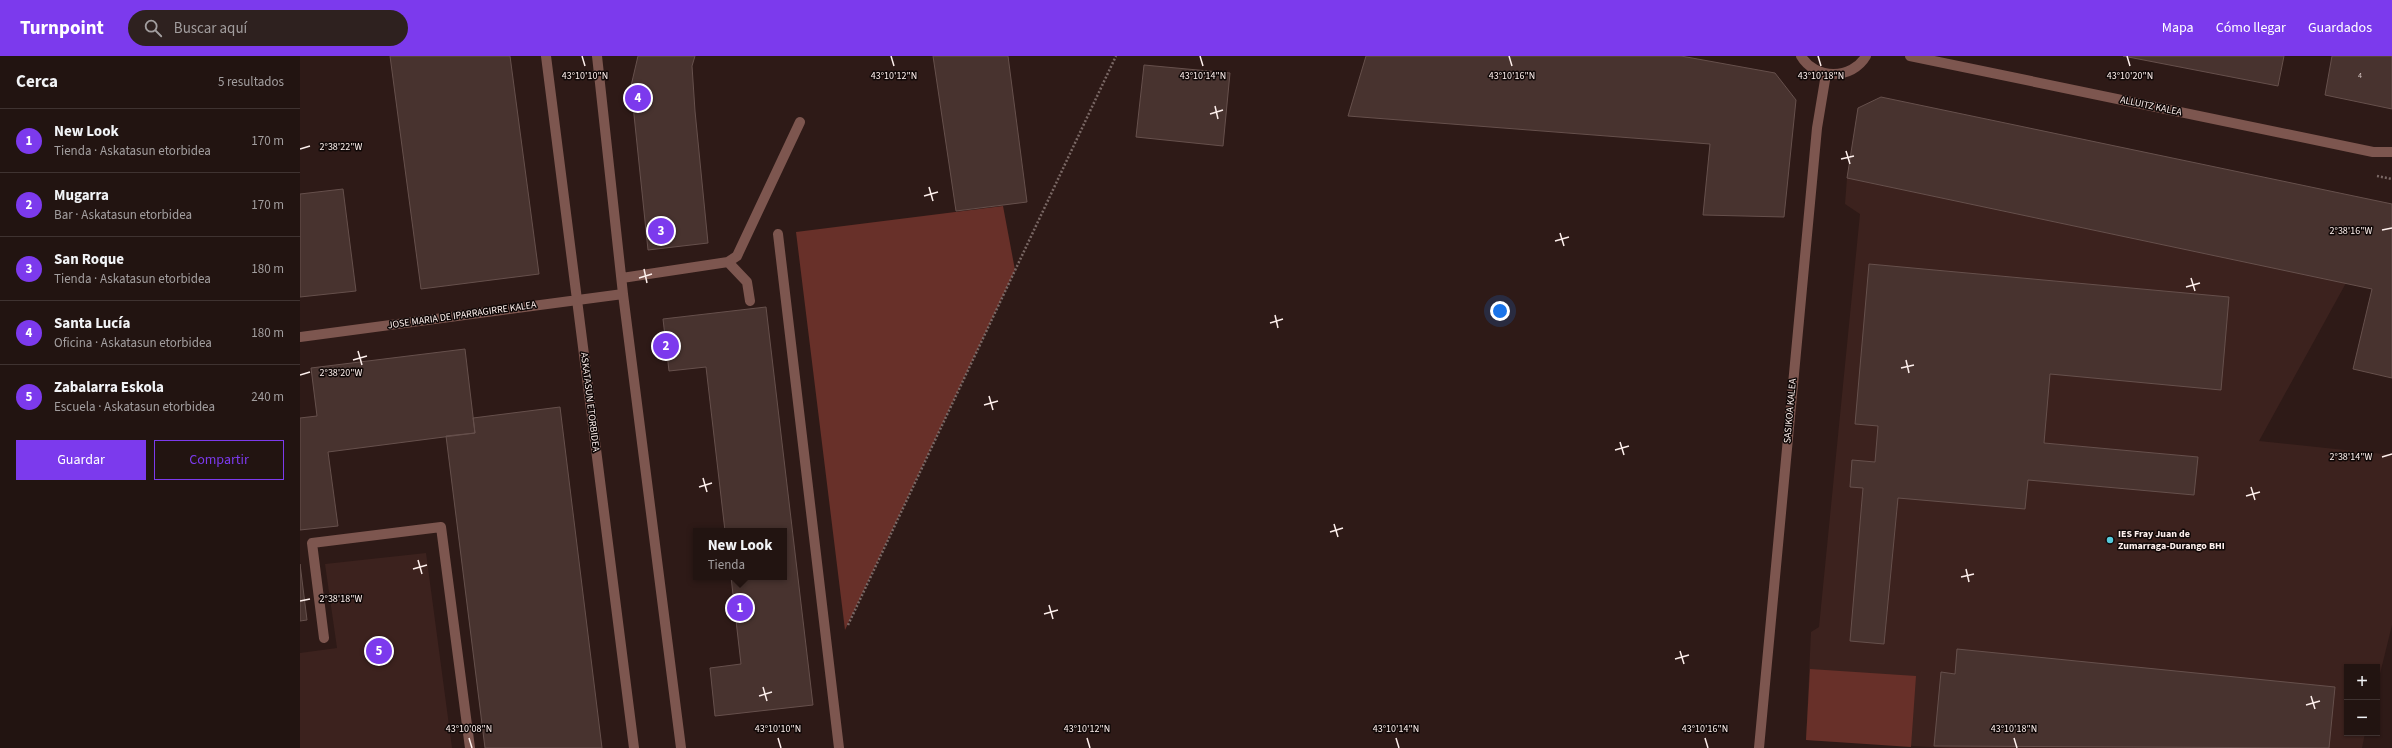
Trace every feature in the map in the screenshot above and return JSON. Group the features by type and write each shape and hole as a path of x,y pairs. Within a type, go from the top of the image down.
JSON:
{"street":[{"name":"ASKATASUN ETORBIDEA","path":"546,56 634,748"},
{"path":"597,56 623,294 681,748"},
{"path":"1801,56 1814,69 1826,74 1837,75 1848,72 1858,66 1866,56"},
{"name":"ALLUITZ KALEA","path":"1910,56 2373,152 2392,152"},
{"name":"SASIKOA KALEA","path":"1759,748 1816,136 1826,74"},
{"path":"622,278 728,262 737,256 800,122"},
{"path":"778,234 839,748"},
{"path":"728,262 747,282 750,300"},
{"name":"JOSE MARIA DE IPARRAGIRRE KALEA","path":"300,337 623,294"},
{"path":"324,638 312,543 441,527 470,748"}],"path":[{"path":"845,630 1116,56"}],"shaded area":[{"name":"IES Fray Juan de Zumarraga-Durango BHI","path":"1847,178 2346,283 2259,441 2392,455 2392,625 2380,674 2380,664 2344,664 2344,736 2364,736 2362,748 1949,748 1806,740 1811,632 1819,627 1860,214 1845,204"},
{"path":"1003,206 1015,270 845,630 796,232"},
{"path":"426,553 452,748 300,748 300,653 337,648 325,564"},
{"path":"1810,669 1916,676 1911,747 1806,740"}],"building":[{"path":"390,56 510,56 539,274 421,289"},
{"path":"638,56 695,56 692,66 695,111 708,243 648,250 631,86"},
{"path":"933,56 1008,56 1027,202 956,211"},
{"path":"1366,56 1681,56 1775,73 1796,100 1784,217 1703,215 1710,144 1348,116"},
{"path":"2123,56 2284,56 2278,86"},
{"path":"2332,56 2392,56 2392,109 2325,95"},
{"path":"1144,65 1230,73 1223,146 1136,137"},
{"path":"1881,97 2392,204 2392,378 2353,369 2372,289 1847,178 1858,108"},
{"path":"343,189 356,291 300,297 300,194"},
{"path":"1869,264 2229,297 2221,390 2050,374 2044,443 2198,457 2194,495 2028,480 2025,509 1898,498 1884,644 1850,641 1863,488 1850,487 1852,460 1875,462 1878,426 1855,424"},
{"path":"766,307 813,705 715,716 710,668 741,664 731,580 787,580 787,528 725,528 706,367 669,371 663,319"},
{"path":"465,349 475,433 328,452 338,526 300,530 300,418 317,416 311,368"},
{"path":"560,407 602,748 485,748 446,436 475,433 473,418"},
{"path":"300,564 307,620 300,621"},
{"path":"1957,649 2335,687 2329,748 1934,746 1941,672 1955,674"}],"place":[{"name":"Santa Lucía","path":"638,98"},
{"name":"San Roque","path":"661,231"},
{"name":"Mugarra","path":"666,346"},
{"name":"IES Fray Juan de Zumarraga-Durango BHI","path":"2110,540"},
{"name":"New Look","path":"740,608"},
{"name":"Zabalarra Eskola","path":"379,651"}]}
